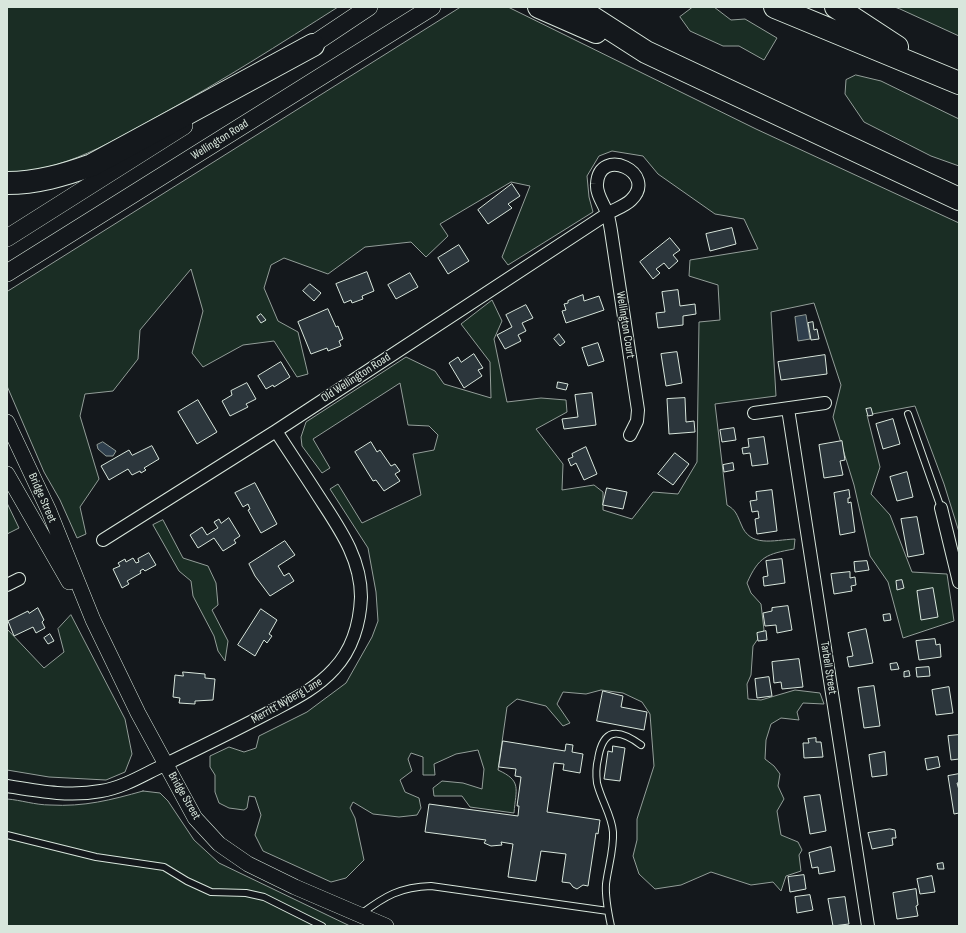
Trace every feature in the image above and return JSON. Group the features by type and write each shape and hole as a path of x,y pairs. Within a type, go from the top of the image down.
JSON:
{"highway":[{"path":"576,7 646,52"},
{"path":"775,7 950,80"},
{"path":"836,7 950,80"},
{"path":"540,8 646,52 959,199"},
{"path":"7,182 38,180 60,176 92,165 313,45"}],"main road":[{"path":"7,238 313,45 369,7"},
{"name":"Wellington Road","path":"7,273 432,7"}],"street":[{"name":"Old Wellington Road","path":"103,540 276,431 607,214"},
{"name":"Wellington Court","path":"607,214 638,410 637,421 630,435"},
{"path":"754,413 826,403"},
{"name":"Tarbell Street","path":"788,409 868,926"},
{"name":"Bridge Street","path":"7,422 49,511 93,620 138,713 194,818 219,844 248,864 269,875 386,926"},
{"name":"Merritt Nyberg Lane","path":"7,786 60,793 103,791 118,786 245,725 313,688 336,668 352,642 357,627 361,596 358,574 352,552 345,538 276,431"},
{"name":"Bridge Street","path":"7,474 56,561 93,620"},
{"path":"941,508 959,582"},
{"path":"7,585 18,579"}],"lane":[{"path":"908,414 941,508"},
{"path":"611,926 608,911 606,884 613,831 597,782 596,770 600,746 604,738 608,735 615,735 627,736 642,746"},
{"path":"7,835 96,857 164,867 187,881 211,892 246,893 264,897 322,926"},
{"path":"359,915 390,894 416,886 431,886 608,911"}],"green space":[{"path":"7,7 338,7 207,89 107,144 68,161 48,167 28,171 7,172"},
{"path":"461,7 508,7 756,129 959,223 959,532 944,484 915,406 867,415 880,467 871,494 890,515 912,572 947,574 954,621 903,638 888,582 870,556 854,485 833,417 841,385 814,303 771,312 776,396 715,404 727,505 737,515 745,532 756,540 771,541 795,539 794,549 770,555 760,562 751,574 747,583 751,593 761,604 764,630 753,646 751,675 747,684 748,699 761,700 795,690 820,693 824,704 803,703 797,712 799,720 781,718 771,724 766,740 765,759 774,766 780,774 778,786 784,799 777,811 781,835 798,842 802,850 799,855 801,871 786,876 781,891 773,882 751,885 711,872 681,885 655,889 639,874 633,856 637,840 637,819 654,766 650,714 642,702 623,693 601,690 586,694 563,692 557,704 570,723 563,726 546,706 517,699 507,707 498,770 511,778 516,786 514,813 470,807 462,796 434,796 433,788 442,781 463,783 482,789 484,769 478,750 456,754 434,764 435,775 423,775 423,757 411,753 408,759 412,771 400,780 405,792 419,798 421,808 417,815 399,817 373,814 353,802 350,808 355,818 364,860 346,878 331,882 263,851 255,835 261,815 255,797 249,796 247,808 244,810 229,808 219,803 215,792 215,775 210,767 210,756 229,747 244,752 256,748 259,736 307,712 346,683 372,637 378,621 376,592 368,548 330,489 338,484 362,523 421,495 413,454 434,450 438,435 429,426 408,425 400,383 313,439 330,468 322,473 302,446 301,437 306,422 406,357 435,371 444,384 491,398 490,362 461,324 492,300 502,321 494,339 507,402 541,398 566,400 567,412 536,429 563,464 562,490 594,485 603,492 603,510 632,519 653,492 678,494 697,462 699,322 720,320 718,285 689,276 690,260 758,249 744,219 715,214 658,174 643,156 612,151 599,156 587,176 589,197 593,212 508,265 502,257 530,186 511,182 440,224 448,236 426,257 411,242 365,247 328,274 284,258 271,265 264,288 278,321 298,332 308,374 297,377 274,341 243,345 203,367 192,353 203,311 191,269 140,330 138,359 113,391 85,394 80,416 99,479 80,507 86,534 77,538 60,500 44,472 7,386 7,292"},
{"path":"693,7 714,7 731,20 745,19 777,38 764,60 739,46 723,46 690,31 680,17"},
{"path":"895,7 959,7 959,36 900,9"},
{"path":"856,75 881,81 959,119 959,166 931,156 864,122 845,94 846,80"},
{"path":"7,503 19,528 7,534"},
{"path":"163,520 183,558 208,566 216,583 218,605 212,610 228,641 225,661 218,651 214,636 193,596 191,581 179,571 153,525"},
{"path":"71,615 125,719 132,754 125,772 106,780 49,777 7,770 7,629 44,668 64,652 58,629"},
{"path":"143,791 160,793 168,801 194,840 219,863 350,926 7,926 7,799 44,805 74,805 108,800"}],"water":[{"path":"806,315 810,339 798,341 795,317"},
{"path":"103,442 116,451 113,456 106,456 98,449 97,445"}],"building":[{"path":"512,184 520,196 508,204 512,208 488,224 478,210"},
{"path":"732,228 736,244 710,251 706,234"},
{"path":"670,238 680,250 673,255 678,261 669,269 664,263 656,269 660,273 653,279 640,262"},
{"path":"459,245 469,261 448,274 438,258"},
{"path":"367,272 374,291 362,296 363,299 352,303 351,300 344,303 336,284"},
{"path":"410,273 418,287 396,299 388,285"},
{"path":"310,284 321,293 314,301 303,291"},
{"path":"678,290 680,306 695,304 696,314 683,316 683,325 658,328 656,313 665,312 662,292"},
{"path":"583,295 584,301 599,296 604,310 566,323 562,311 566,310 564,304"},
{"path":"526,305 533,318 522,323 526,331 518,335 521,341 505,349 497,335 512,327 506,315"},
{"path":"328,309 336,327 338,326 343,339 339,341 341,346 328,351 327,348 311,354 298,322"},
{"path":"261,314 266,320 261,323 257,317"},
{"path":"813,322 814,330 817,329 819,339 811,340 808,323"},
{"path":"559,334 565,342 560,346 554,339"},
{"path":"598,343 604,361 588,366 582,348"},
{"path":"677,352 682,383 666,386 661,354"},
{"path":"474,354 483,368 478,370 482,376 464,388 449,363 458,357 461,362"},
{"path":"825,355 827,374 781,380 778,362"},
{"path":"281,362 290,377 274,387 273,385 266,389 258,376"},
{"path":"558,382 568,384 566,390 557,388"},
{"path":"247,383 256,399 246,404 248,407 230,416 222,401 232,395 231,391"},
{"path":"592,393 596,425 564,429 562,419 578,417 575,395"},
{"path":"685,398 686,422 694,421 695,432 669,434 667,399"},
{"path":"198,400 217,432 197,444 178,412"},
{"path":"871,408 873,415 868,416 866,409"},
{"path":"893,419 900,444 883,449 876,424"},
{"path":"734,428 736,440 722,442 720,430"},
{"path":"764,437 768,464 752,466 750,453 743,454 742,448 749,447 748,439"},
{"path":"842,441 845,460 840,461 843,475 824,478 819,445"},
{"path":"371,442 377,452 380,450 391,466 395,464 400,471 395,474 400,481 384,491 376,480 373,481 355,452"},
{"path":"152,446 159,459 144,468 146,470 132,475 128,469 109,480 101,466 129,450 132,455"},
{"path":"586,447 597,474 584,480 576,463 571,466 568,459 573,457 572,454"},
{"path":"675,453 689,464 673,485 658,474"},
{"path":"733,463 734,470 724,472 723,465"},
{"path":"907,472 913,497 897,501 890,477"},
{"path":"255,483 277,524 261,533 248,510 250,509 248,504 243,507 235,493"},
{"path":"607,488 627,492 623,509 603,505"},
{"path":"772,490 777,531 757,534 755,519 759,518 758,511 752,512 750,501 757,500 756,492"},
{"path":"849,490 850,498 848,498 848,503 851,502 855,532 840,535 834,493"},
{"path":"917,517 924,554 908,557 901,519"},
{"path":"229,518 240,536 234,540 236,543 223,551 214,538 198,548 190,535 202,527 207,535 218,528 214,522 219,519 221,523"},
{"path":"285,541 295,555 278,566 284,576 289,573 294,581 270,596 255,576 249,564"},
{"path":"149,553 156,565 145,571 143,569 140,571 141,573 127,581 129,584 122,588 113,569 120,566 118,563 125,559 126,562 133,558 136,563 139,562 138,559"},
{"path":"782,559 785,583 764,586 763,577 768,576 766,561"},
{"path":"867,561 869,570 855,572 854,562"},
{"path":"850,572 850,578 855,577 856,585 851,586 852,591 834,594 831,574"},
{"path":"902,580 904,588 897,590 896,581"},
{"path":"933,588 938,617 921,620 917,591"},
{"path":"788,606 792,630 777,633 776,625 765,626 763,613 772,611 772,608"},
{"path":"38,608 44,620 42,622 45,628 36,633 33,627 14,636 8,621 28,611 29,613"},
{"path":"261,609 277,620 269,634 272,636 267,643 264,640 255,656 238,645"},
{"path":"890,614 891,620 884,621 883,615"},
{"path":"866,629 873,663 849,667 847,657 853,656 848,633"},
{"path":"766,631 767,640 758,641 757,633"},
{"path":"50,634 54,641 48,644 44,638"},
{"path":"935,639 936,645 940,644 941,657 919,660 916,641"},
{"path":"799,659 803,687 782,689 781,682 774,683 772,662"},
{"path":"897,663 899,669 891,670 890,664"},
{"path":"929,667 930,676 917,677 916,668"},
{"path":"909,671 910,676 904,677 904,672"},
{"path":"183,672 205,674 205,678 215,679 213,700 195,701 195,704 179,703 180,698 173,697 175,675 183,676"},
{"path":"769,677 772,696 757,698 755,679"},
{"path":"874,686 880,726 864,728 858,688"},
{"path":"949,687 953,713 936,715 932,690"},
{"path":"603,691 623,696 621,707 647,712 644,730 597,721"},
{"path":"959,735 959,759 951,760 948,736"},
{"path":"816,738 816,742 821,742 823,757 804,758 803,743 809,743 808,739"},
{"path":"503,741 565,751 566,744 573,745 572,752 583,754 580,773 563,770 564,764 554,763 547,812 600,820 598,834 596,833 588,886 583,885 577,889 570,883 562,882 566,854 541,851 536,881 508,877 513,844 501,842 502,845 491,846 484,843 486,840 425,832 429,804 518,816 519,806 517,806 521,777 515,776 516,769 499,767"},
{"path":"613,746 625,748 620,781 604,779 608,751 612,752"},
{"path":"885,752 887,775 872,777 869,755"},
{"path":"938,757 940,767 927,770 925,759"},
{"path":"959,774 959,783 957,783 959,790 959,813 954,814 948,776"},
{"path":"820,795 826,831 810,834 804,797"},
{"path":"890,829 895,830 896,838 892,838 893,845 872,849 868,833"},
{"path":"831,847 835,871 819,874 818,867 812,868 809,853"},
{"path":"943,863 944,869 938,869 937,864"},
{"path":"804,875 806,889 790,892 788,877"},
{"path":"932,876 935,892 920,894 917,879"},
{"path":"916,889 918,905 916,906 918,916 897,919 893,893"},
{"path":"810,895 813,910 797,913 795,897"},
{"path":"845,897 849,924 833,926 828,899"}]}
